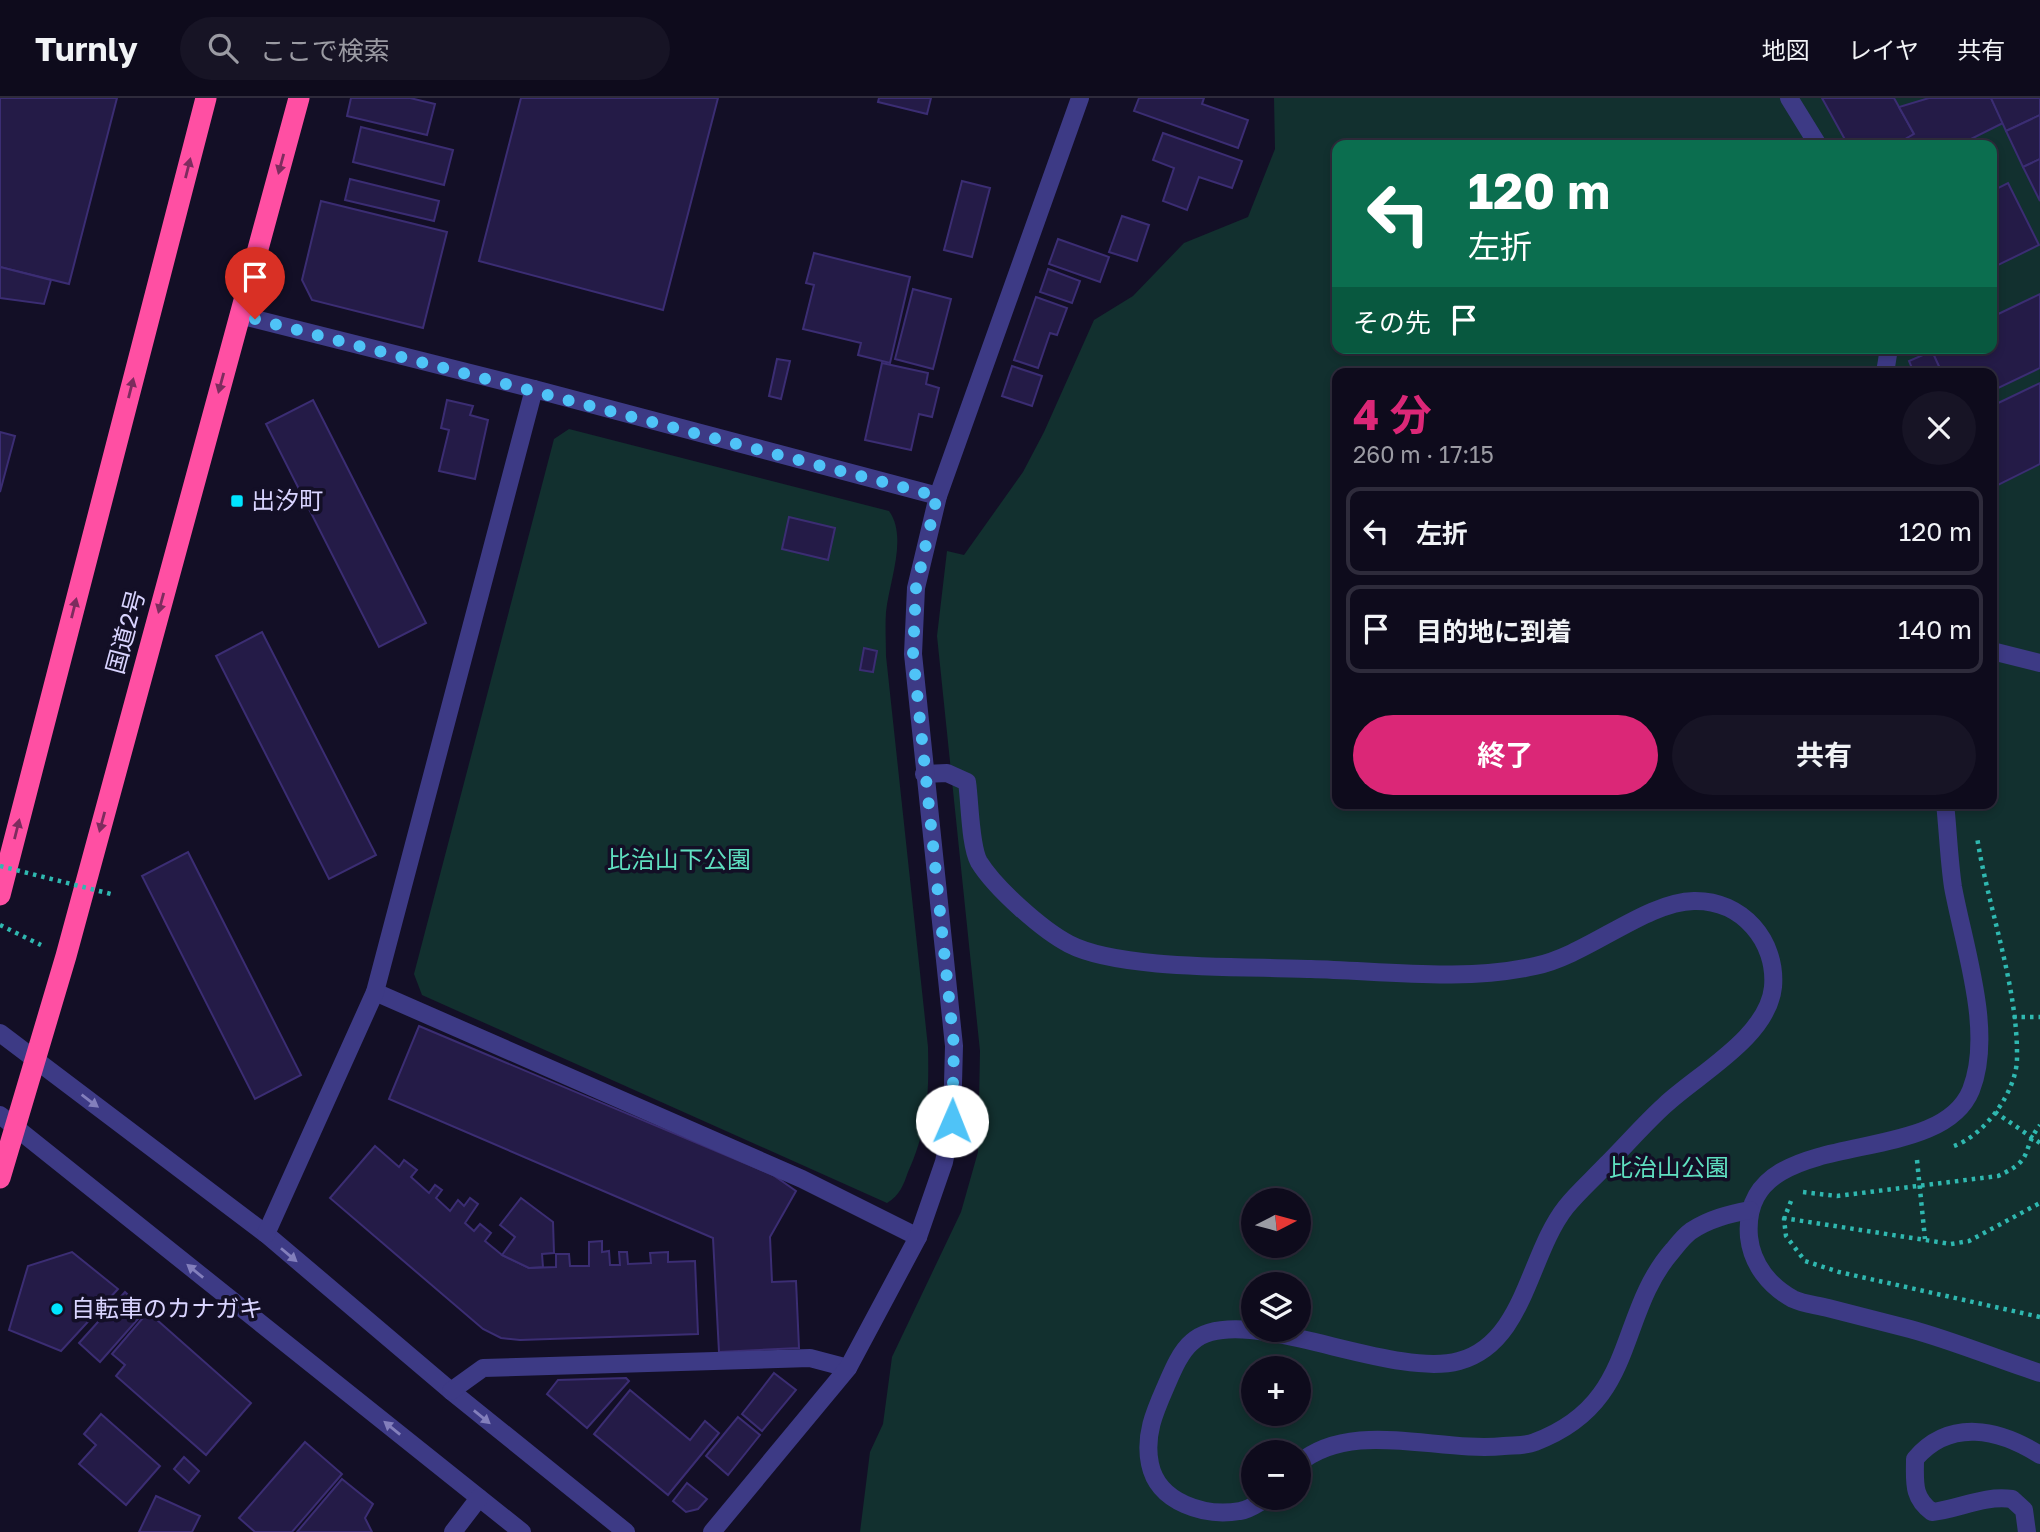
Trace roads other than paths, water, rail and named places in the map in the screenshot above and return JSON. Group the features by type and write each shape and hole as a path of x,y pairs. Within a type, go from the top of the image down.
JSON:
{"highway":[{"path":"0,895 206,98"},
{"name":"国道2号","path":"0,1178 8,1121 35,1059 299,98"}],"street":[{"path":"712,1532 848,1368 918,1237 944,1162 952,1121 954,1046 913,654 916,588 937,496 1080,98"},
{"path":"1789,98 1815,140"},
{"path":"239,315 534,389 937,496"},
{"path":"265,1234 375,992 534,389"},
{"path":"1997,652 2040,663"},
{"path":"924,774 947,773 967,782 977,859 1031,918 1072,946 1125,959 1184,964 1399,972 1471,973 1533,967 1564,958 1672,903 1700,900 1732,909 1749,920 1762,934 1773,988 1763,1017 1749,1034 1664,1105 1565,1208 1540,1251 1514,1316 1490,1347 1459,1361 1414,1366 1242,1328 1211,1330 1189,1344 1152,1417 1148,1439 1150,1468 1171,1497 1204,1513 1247,1510"},
{"path":"1946,809 1953,884 1977,1008 1980,1058 1971,1092 1953,1116 1913,1134 1799,1162 1769,1181 1750,1210 1749,1239 1764,1278 1794,1300 1914,1331 2040,1373"},
{"path":"375,992 802,1179 918,1237"},
{"path":"0,1032 265,1234 451,1391 626,1532"},
{"path":"8,1121 522,1532"},
{"path":"1311,1453 1338,1441 1366,1439 1475,1449 1532,1443 1554,1434 1597,1400 1611,1381 1652,1281 1664,1260 1689,1232 1722,1215 1750,1210"},
{"path":"451,1391 483,1368 810,1359 848,1368"},
{"path":"2027,1532 2024,1510 2012,1499 1985,1498 1951,1510 1932,1512 1919,1503 1915,1491 1915,1459 1940,1437 1980,1432 1999,1433 2040,1455"},
{"path":"453,1532 479,1498"}],"place":[{"name":"出汐町","path":"237,501"},
{"name":"自転車のカナガキ","path":"57,1309"}],"park label":[{"name":"比治山下公園","path":"679,860"},
{"name":"比治山公園","path":"1669,1168"}]}
